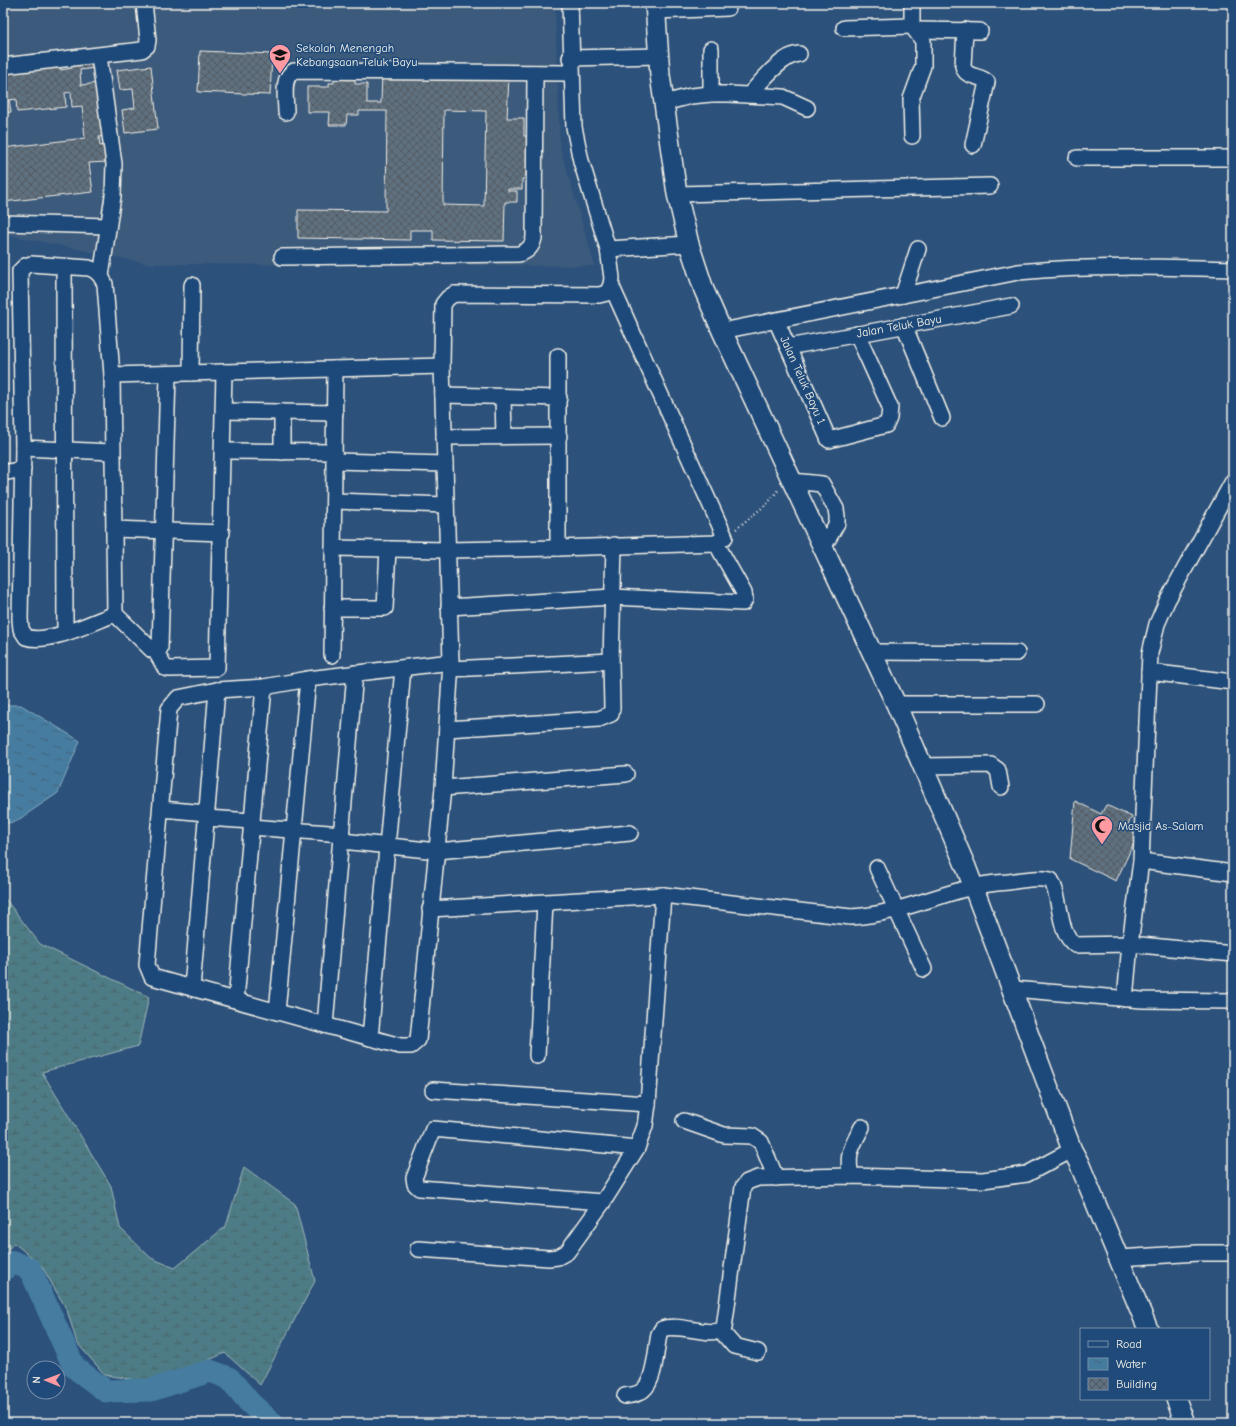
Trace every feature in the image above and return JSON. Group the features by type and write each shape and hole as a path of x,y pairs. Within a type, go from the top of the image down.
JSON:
{"main road":[{"path":"656,7 664,102 677,194 689,244 704,290 896,704 974,887 1072,1150 1079,1163 1148,1328"},
{"path":"1176,1400 1185,1423"}],"street":[{"path":"3,66 142,50 147,46 148,40 144,3"},
{"path":"333,548 447,550 558,548 614,545 716,543 725,537 611,286 608,249 577,144 574,127 570,58 570,3"},
{"path":"912,3 914,28 923,41 923,66 911,99 912,136"},
{"path":"656,7 728,8"},
{"path":"844,28 972,30 963,66 964,71 969,75 983,78 987,82 973,145"},
{"path":"711,49 711,94"},
{"path":"749,95 779,66 792,56 799,54"},
{"path":"99,56 114,164 101,276"},
{"path":"570,58 659,56"},
{"path":"286,112 286,78 294,71 571,74"},
{"path":"282,257 519,254 527,251 532,245 534,238 535,73"},
{"path":"664,102 711,94 749,95 783,97 807,108"},
{"path":"1078,158 1233,158"},
{"path":"677,194 990,186"},
{"path":"3,224 108,226"},
{"path":"608,249 689,244"},
{"path":"903,295 918,249"},
{"path":"115,614 65,632 37,640 26,637 21,629 23,448 20,271 25,266 31,264 89,268 96,271 101,276 105,284 112,375 115,614 152,650 155,650 165,668 169,669 217,668 222,533 224,372"},
{"path":"64,267 65,632"},
{"path":"722,331 1018,272 1053,269 1118,267 1233,269"},
{"path":"191,373 192,285"},
{"path":"611,286 607,293 599,295 454,294 443,304 442,366 451,666 443,788 418,1040 411,1046 400,1046 152,977 147,965 169,709 178,698 217,690 264,687 308,679 403,668 451,666 611,661"},
{"name":"Jalan Teluk Bayu","path":"788,347 1011,306"},
{"name":"Jalan Teluk Bayu 1","path":"776,320 829,440 886,425 889,418 890,407 857,334"},
{"path":"904,326 942,418"},
{"path":"558,356 558,548"},
{"path":"112,375 168,375 191,373 442,366"},
{"path":"332,655 335,369"},
{"path":"155,650 160,648 161,643 168,375"},
{"path":"444,395 559,398"},
{"path":"504,397 504,436"},
{"path":"224,411 335,412"},
{"path":"282,412 282,452"},
{"path":"444,437 559,436"},
{"path":"23,448 112,452"},
{"path":"223,451 282,452 445,464"},
{"path":"3,473 23,468"},
{"path":"790,477 822,484 836,509 836,523 823,548"},
{"path":"1125,999 1130,944 1142,861 1149,672 1152,640 1166,602 1229,500 1233,481"},
{"path":"334,501 446,505"},
{"path":"114,529 222,533"},
{"path":"449,607 612,597 743,603 745,599 744,593 716,543"},
{"path":"447,729 606,717 611,714 614,545"},
{"path":"332,608 385,608 388,549"},
{"path":"872,652 1017,654"},
{"path":"370,1038 403,668"},
{"path":"1149,672 1233,682"},
{"path":"325,1025 355,673"},
{"path":"277,1012 308,679"},
{"path":"236,1000 264,687"},
{"path":"192,988 217,690"},
{"path":"896,704 1037,704"},
{"path":"922,766 991,765 998,770 1001,787"},
{"path":"443,788 626,774"},
{"path":"161,809 342,837 388,846 437,851 630,833"},
{"path":"1142,861 1233,873"},
{"path":"877,868 895,910 924,969"},
{"path":"430,909 663,895 851,917 865,916 895,910 974,887 1031,879 1051,880 1055,887 1066,933 1069,941 1075,945 1130,944 1233,954"},
{"path":"418,1249 549,1258 558,1257 567,1252 603,1202 637,1148 645,1126 648,1104 663,895"},
{"path":"537,1056 546,903"},
{"path":"1013,989 1125,999 1233,1001"},
{"path":"433,1090 648,1104"},
{"path":"684,1121 724,1135 756,1138 761,1142 776,1178"},
{"path":"850,1176 848,1160 851,1147 862,1127"},
{"path":"603,1202 419,1188 415,1184 414,1178 433,1129 637,1148"},
{"path":"625,1396 643,1391 648,1384 659,1334 662,1329 674,1326 716,1332 721,1331 726,1324 743,1188 747,1182 752,1179 850,1176 983,1180 1007,1178 1027,1174 1072,1150"},
{"path":"1119,1258 1198,1253 1233,1254"},
{"path":"721,1331 734,1346 758,1352"}],"path":[{"path":"746,522 768,503 790,477"}],"shaded area":[{"name":"Sekolah Menengah Kebangsaan Teluk Bayu","path":"3,3 555,3 560,147 595,266 149,264 3,234"}],"green space":[{"path":"3,896 40,944 149,997 138,1046 42,1072 111,1186 120,1228 151,1258 175,1268 226,1226 244,1167 295,1204 315,1281 260,1385 225,1353 188,1369 150,1382 105,1375 77,1343 67,1310 41,1265 14,1243 3,1255"}],"water":[{"path":"3,705 21,705 80,741 58,793 18,820 3,825"}],"building":[{"path":"200,51 272,54 270,95 198,92"},
{"path":"94,59 95,68 80,70 81,85 99,83 105,136 99,137 100,146 105,145 107,162 89,163 93,192 3,202 3,148 85,138 82,106 72,107 71,92 65,93 66,107 17,112 16,99 9,100 11,112 3,113 3,76 8,76 7,70 60,64 61,70 72,68 72,62"},
{"path":"151,66 158,129 125,133 122,110 135,108 133,89 120,90 117,70"},
{"path":"382,73 509,76 507,118 524,118 524,136 529,136 534,172 526,172 526,179 522,179 522,189 508,189 508,191 517,191 517,202 505,202 504,241 433,240 433,230 410,230 410,240 298,238 298,210 386,211 387,111 359,111 359,115 347,115 346,125 329,125 330,112 307,112 307,87 329,87 329,83 334,83 334,75 355,76 355,84 367,84 367,103 381,103","holes":["444,110 486,111 484,206 443,205"]},
{"path":"3,202 5,213 3,213"},
{"name":"Masjid As-Salam","path":"1075,801 1101,814 1106,805 1132,817 1127,826 1139,832 1116,881 1070,859"}],"waterway":[{"path":"3,1270 13,1262 30,1269 74,1367 106,1391 151,1390 210,1371 229,1378 250,1403 272,1423"}],"place":[{"name":"Sekolah Menengah Kebangsaan Teluk Bayu","path":"280,74"},
{"name":"Masjid As-Salam","path":"1102,846"}]}
